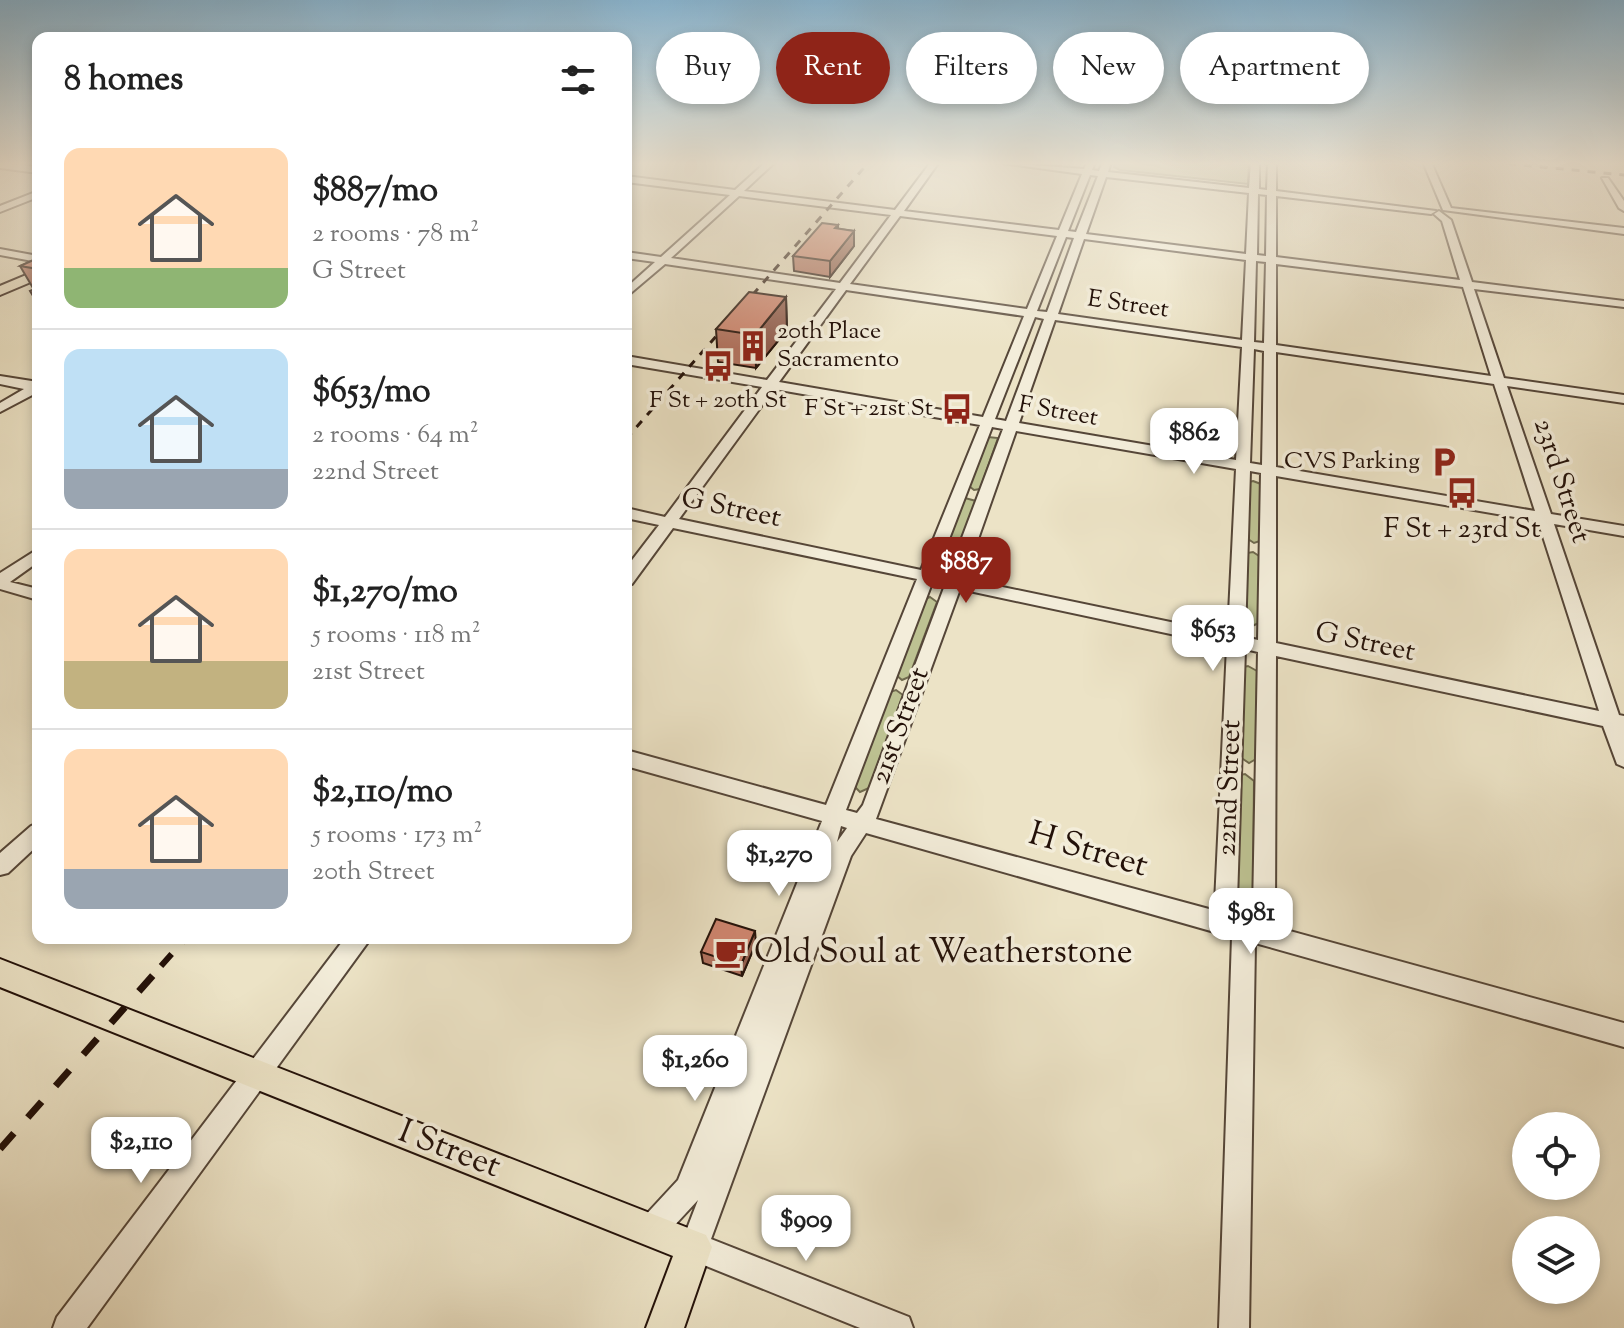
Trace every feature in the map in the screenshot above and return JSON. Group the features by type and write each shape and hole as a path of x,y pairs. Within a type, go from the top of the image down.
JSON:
{"main road":[{"path":"0,291 32,277"},
{"name":"I Street","path":"0,973 694,1247"},
{"name":"21st Street","path":"665,1328 694,1247"}],"street":[{"path":"632,289 704,224"},
{"path":"632,572 888,224"},
{"path":"989,224 1624,304"},
{"name":"21st Street","path":"651,1230 688,1190 826,843 832,814 1067,224"},
{"name":"21st Street","path":"694,1247 842,852 872,808 1084,224"},
{"name":"22nd Street","path":"1234,1328 1244,930 1226,903 1251,257 1257,224"},
{"name":"22nd Street","path":"1244,930 1264,915 1271,259 1267,224"},
{"name":"23rd Street","path":"1449,224 1545,518 1618,722 1624,759"},
{"path":"1561,224 1624,231"},
{"path":"0,252 32,258"},
{"name":"E Street","path":"632,256 1624,399"},
{"name":"F Street","path":"632,361 1624,531"},
{"path":"0,380 32,386"},
{"path":"0,408 32,390"},
{"name":"G Street","path":"632,514 1618,722"},
{"path":"0,582 32,558"},
{"path":"0,582 32,593"},
{"name":"H Street","path":"632,760 1624,1035"},
{"path":"0,866 32,837"},
{"path":"68,1328 355,944"},
{"name":"I Street","path":"694,1247 898,1328"}],"green space":[{"path":"988,437 998,438 980,489 974,490 969,486"},
{"path":"1249,482 1261,484 1260,541 1254,543 1248,539"},
{"path":"965,498 976,501 954,560 948,562 942,557"},
{"path":"1253,552 1259,556 1259,623 1252,626 1245,620 1247,553"},
{"path":"930,597 937,602 909,677 902,680 896,675 925,599"},
{"path":"1243,667 1257,671 1256,759 1249,763 1240,757"},
{"path":"896,690 903,695 869,788 860,792 854,786 890,692"},
{"path":"1245,774 1254,781 1253,891 1245,896 1236,889 1240,775"}],"building":[{"path":"821,224 838,225 835,228 854,231 830,261 793,256"},
{"path":"32,261 32,268 20,266"},
{"path":"749,292 786,297 755,335 716,329"},
{"path":"716,919 755,931 741,965 701,952"}],"railway":[{"path":"632,432 815,224"},
{"path":"161,966 181,944"},
{"path":"0,1149 163,964"}],"place":[{"name":"20th Place Sacramento","path":"753,346"},
{"name":"F St + 20th St","path":"718,366"},
{"name":"F St + 21st St","path":"957,409"},
{"name":"CVS Parking","path":"1444,462"},
{"name":"F St + 23rd St","path":"1462,493"},
{"name":"Old Soul at Weatherstone","path":"730,953"}]}
